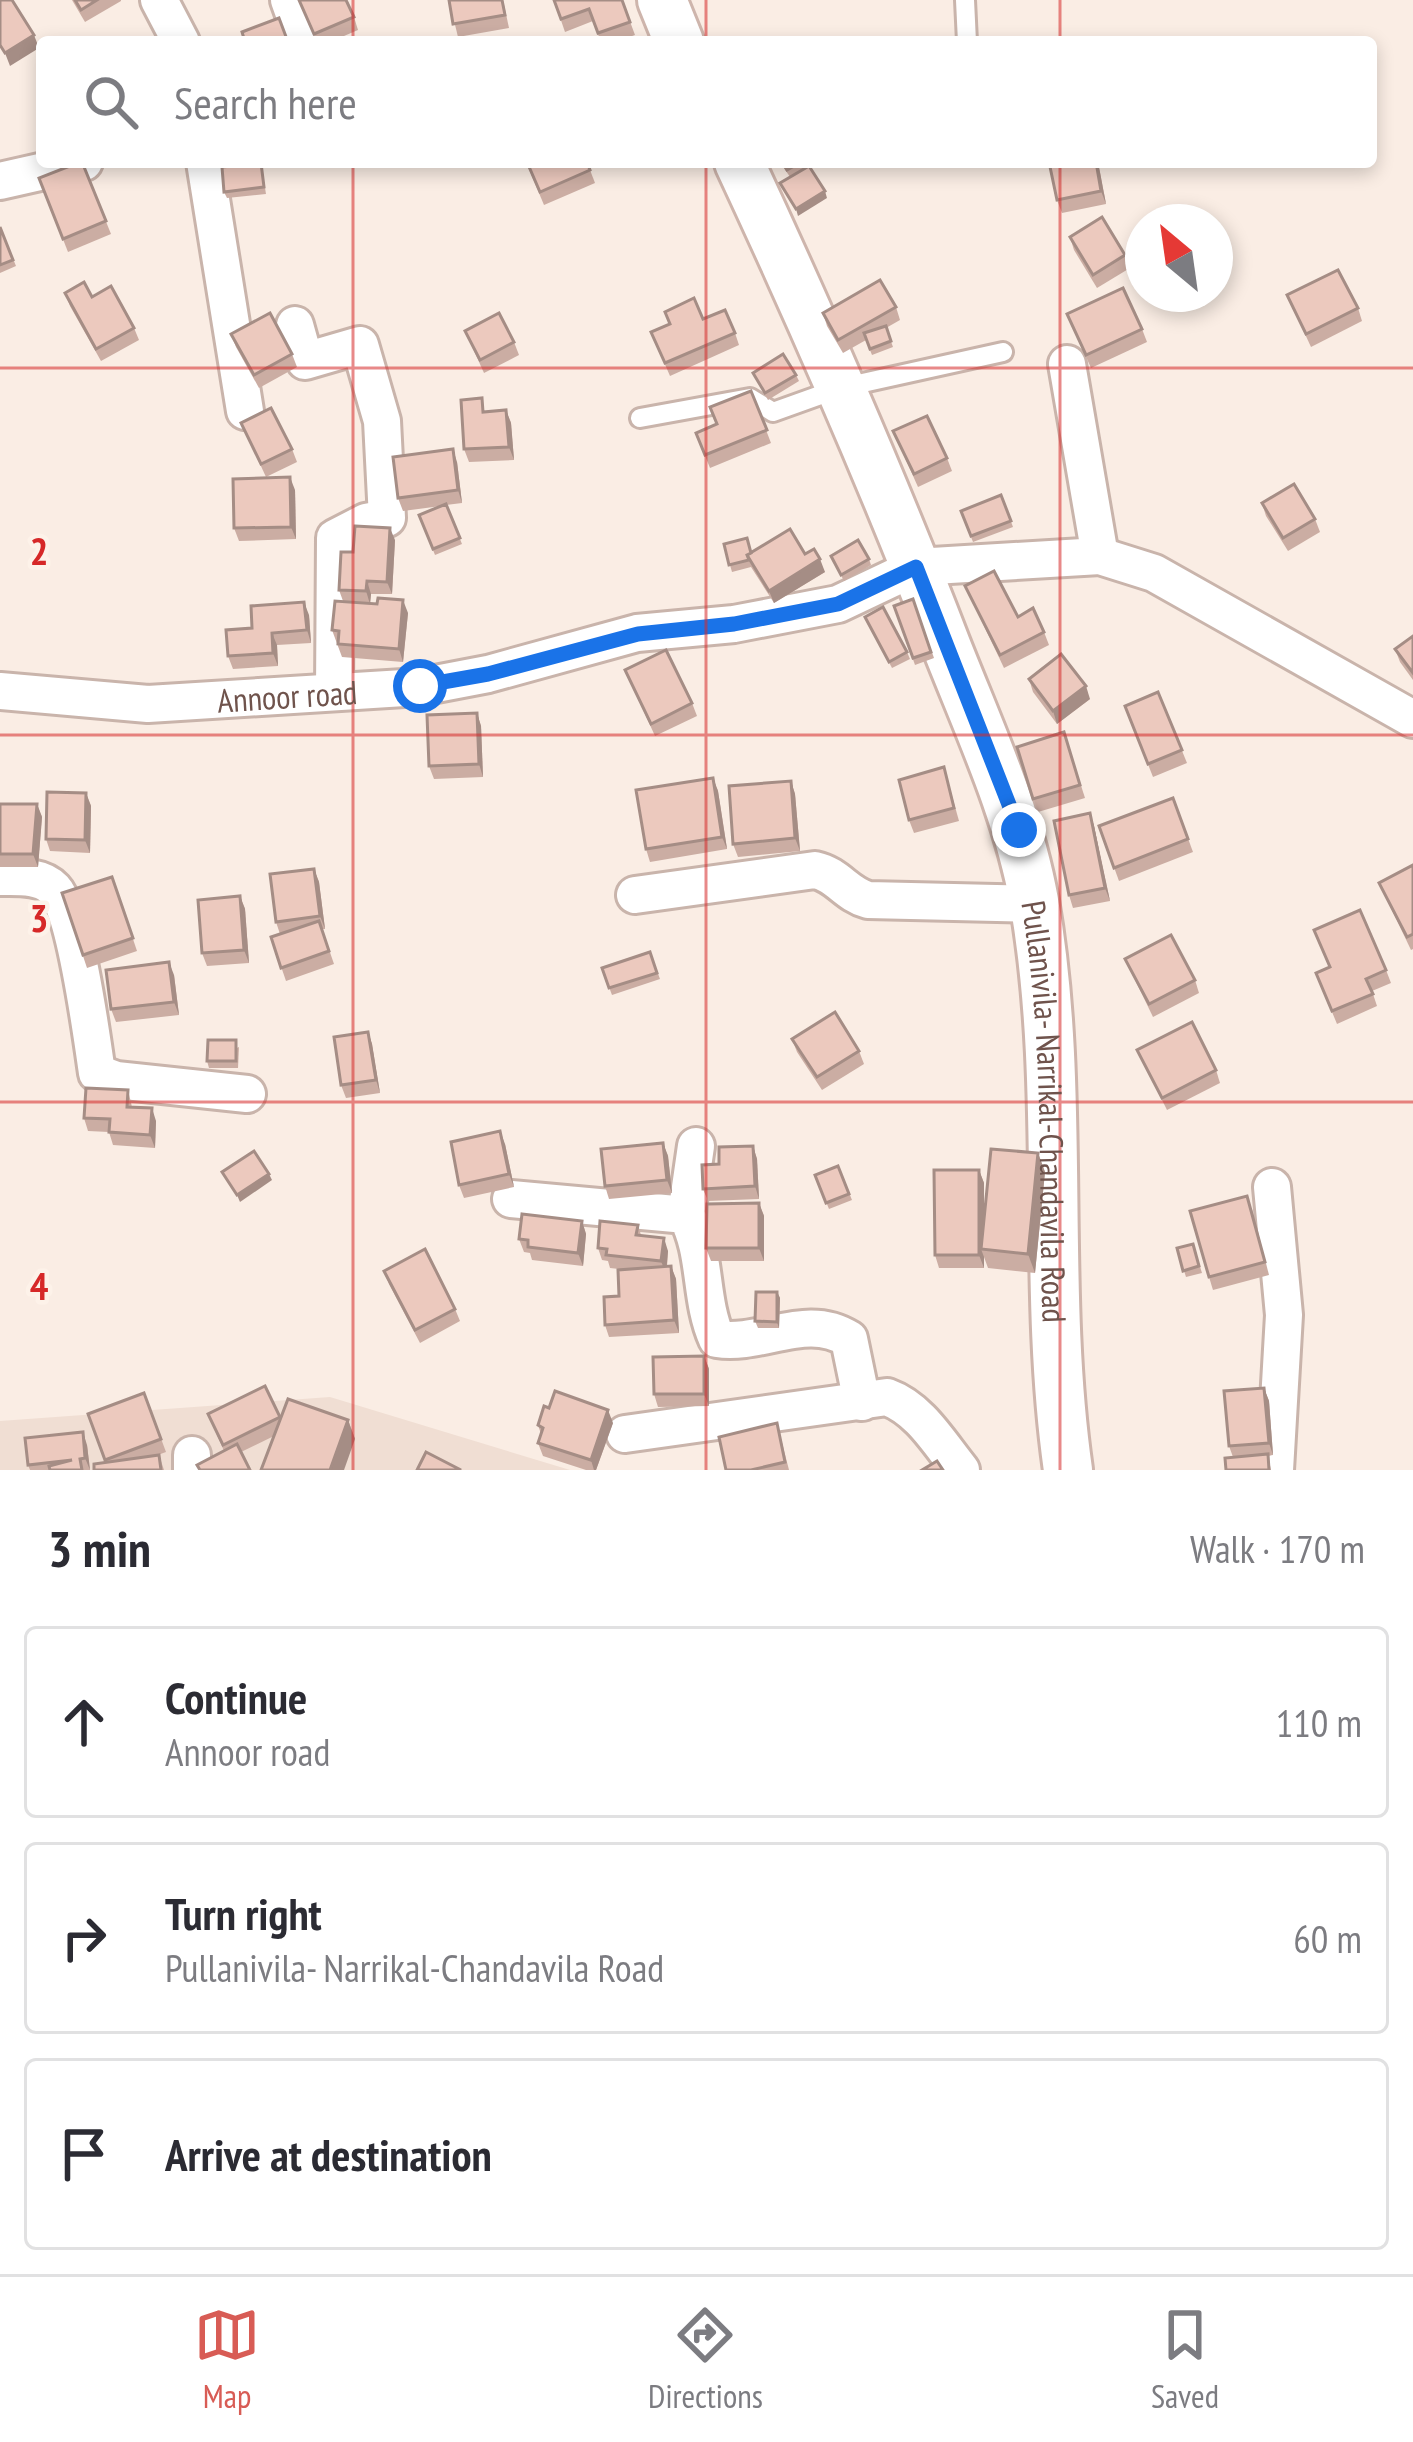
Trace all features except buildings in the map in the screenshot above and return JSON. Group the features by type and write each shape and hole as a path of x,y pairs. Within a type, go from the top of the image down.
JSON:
{"street":[{"path":"159,0 178,36"},
{"path":"289,0 302,36"},
{"path":"662,0 677,36"},
{"path":"0,182 58,168"},
{"path":"206,168 245,411"},
{"name":"Pullanivila- Narrikal-Chandavila Road","path":"742,168 916,567 1019,830 1034,904 1053,1071 1056,1385 1068,1470"},
{"path":"295,325 305,361 360,345 382,421 387,518 366,522 335,538 334,692"},
{"path":"1067,364 1100,556"},
{"path":"916,567 1100,556 1154,573 1413,719"},
{"name":"Annoor road","path":"0,691 148,704 442,682 638,634 734,624 838,604 916,567"},
{"path":"635,895 815,870 832,874 852,896 868,900 1034,904"},
{"path":"0,877 33,878 52,886 63,904 91,1024 97,1073 116,1080 247,1094"},
{"path":"696,1146 686,1215 696,1233 708,1318 717,1339 738,1342 812,1326 836,1330 849,1339 862,1402"},
{"path":"1273,1187 1284,1315 1275,1470"},
{"path":"511,1199 686,1215"},
{"path":"625,1434 887,1396 904,1403 949,1466"}],"lane":[{"path":"965,0 967,36"},
{"path":"640,418 750,398 773,412 841,388 1003,352"}],"shaded area":[{"path":"330,1397 570,1470 0,1470 0,1421"}],"route":[{"path":"420,686 488,674 638,634 734,624 838,604 916,567 1019,830"}]}
